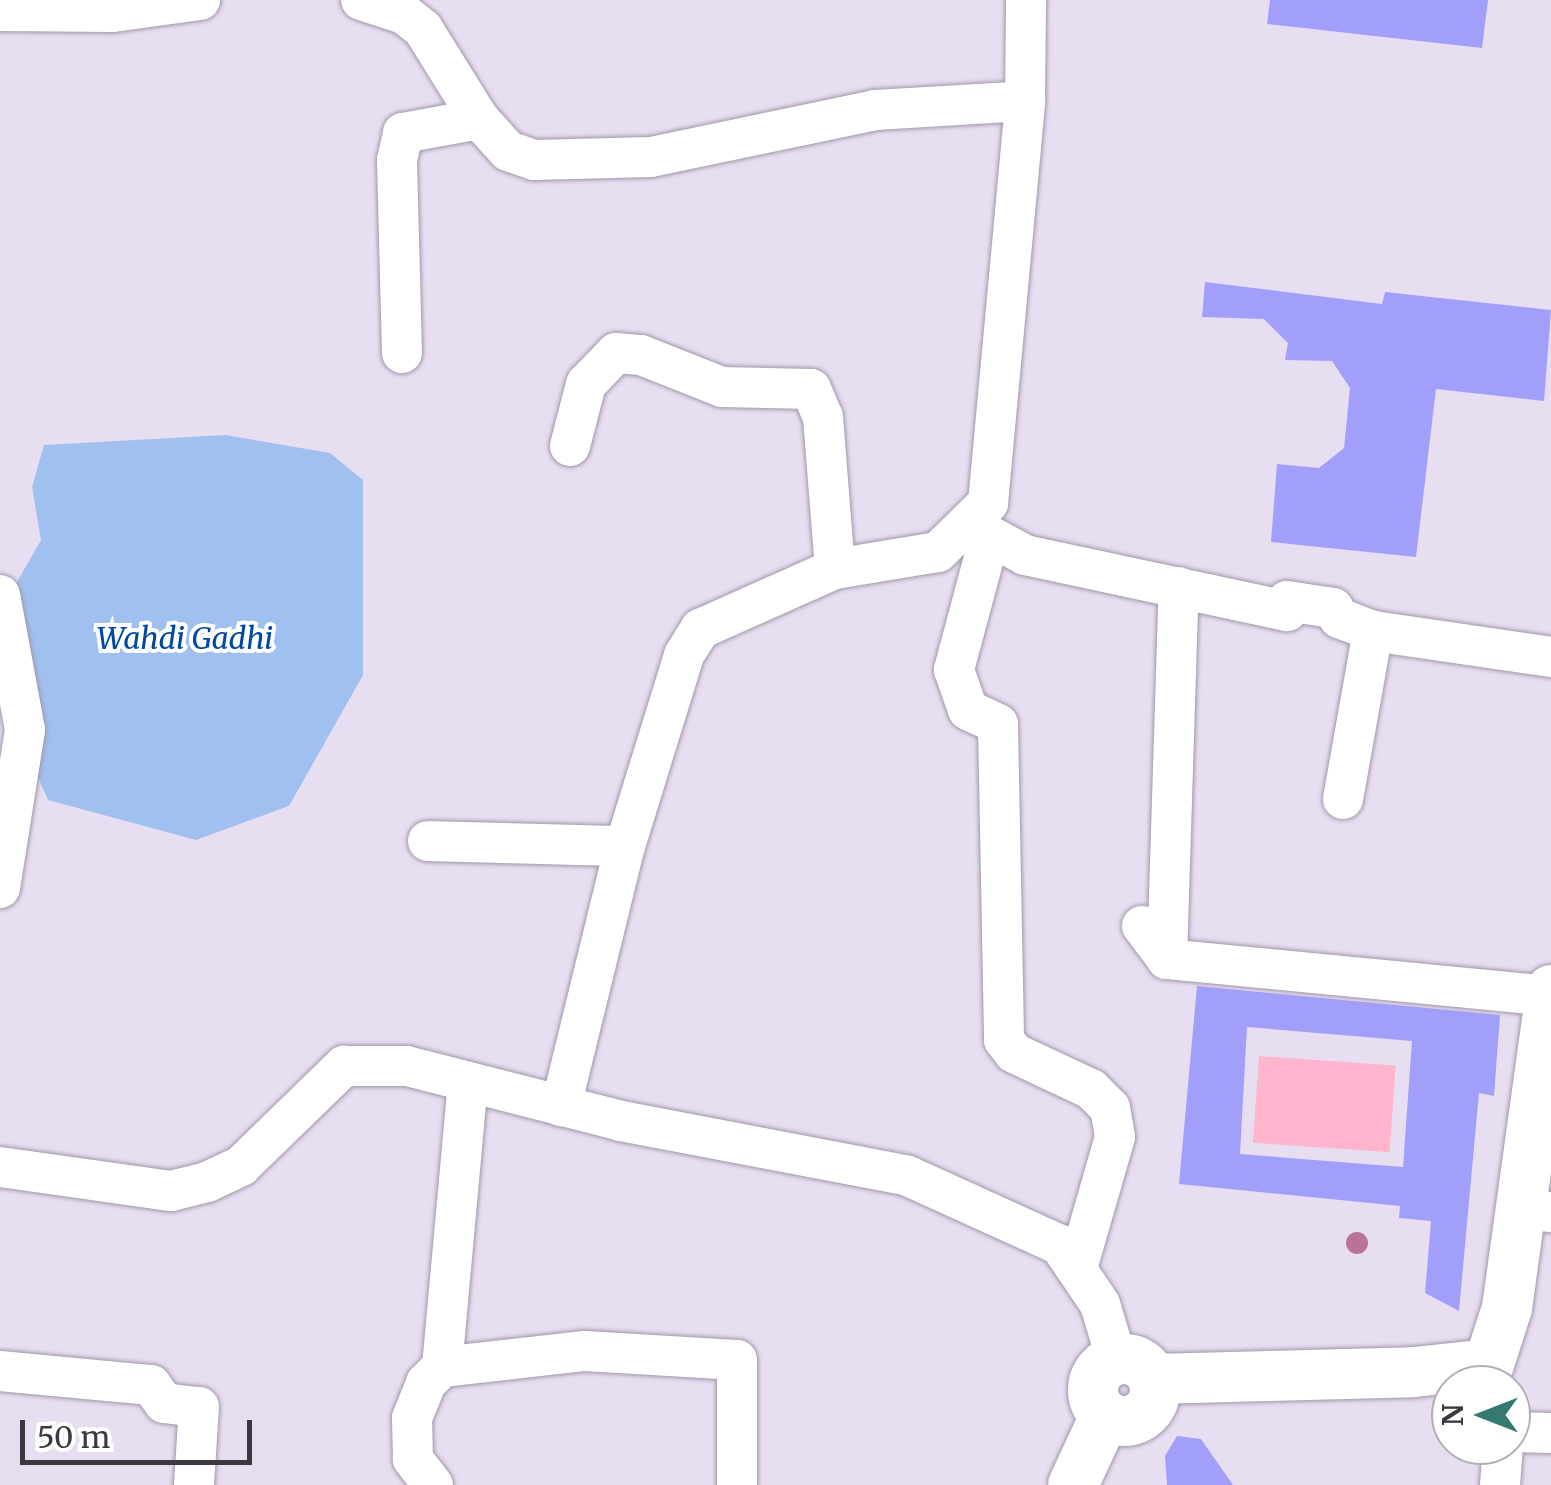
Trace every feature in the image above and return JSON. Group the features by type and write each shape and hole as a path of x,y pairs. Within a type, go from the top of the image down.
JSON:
{"main road":[{"path":"1493,1365 1536,1210 1550,993"},
{"path":"1073,1485 1105,1416 1135,1420 1148,1410 1135,1370 1431,1372"}],"street":[{"path":"0,11 113,12 200,0"},
{"path":"361,0 404,14 423,29 479,119 508,151 534,160 651,157 875,110 1025,101"},
{"path":"1026,0 1025,101 990,492 954,670 968,710 998,724 1004,1040 1014,1053 1091,1089 1110,1108 1115,1137 1078,1265"},
{"path":"402,354 399,144 403,133 417,127 479,119"},
{"path":"570,446 586,384 616,353 641,355 722,387 811,390 823,416 835,570"},
{"path":"561,1106 625,846 684,655 700,629 835,570 938,552 980,532"},
{"path":"980,532 1025,555 1288,610 1288,601 1332,608 1339,618 1373,631 1551,657"},
{"path":"1167,959 1180,587"},
{"path":"0,710 4,614"},
{"path":"0,888 25,730 4,614"},
{"path":"1344,799 1373,631"},
{"path":"428,841 625,846"},
{"path":"1142,926 1167,959 1550,993"},
{"path":"0,1168 171,1191 240,1166 344,1066 406,1066 561,1106 908,1176 1060,1245 1078,1265 1135,1370"},
{"path":"433,1485 413,1459 412,1418 426,1383 442,1366 468,1084"},
{"path":"442,1366 585,1351 733,1357 740,1378 737,1485"},
{"path":"0,1371 150,1385 164,1402 200,1407 194,1485"}],"shaded area":[{"path":"1259,1056 1396,1066 1390,1152 1253,1143"}],"water":[{"name":"Wahdi Gadhi","path":"225,435 330,453 363,480 363,675 289,806 196,840 48,800 7,707 6,601 41,540 32,487 44,445"}],"building":[{"path":"1270,0 1488,0 1482,48 1267,24"},
{"path":"1205,282 1382,304 1385,292 1551,310 1544,401 1436,389 1416,557 1271,542 1277,464 1319,468 1344,448 1350,388 1332,361 1285,360 1288,343 1264,319 1202,317"},
{"path":"1197,986 1500,1015 1494,1096 1479,1093 1459,1311 1425,1293 1431,1221 1399,1218 1400,1206 1179,1184","holes":["1247,1027 1412,1041 1403,1167 1240,1154"]},
{"path":"1177,1436 1201,1439 1233,1485 1167,1485 1165,1456"}]}
